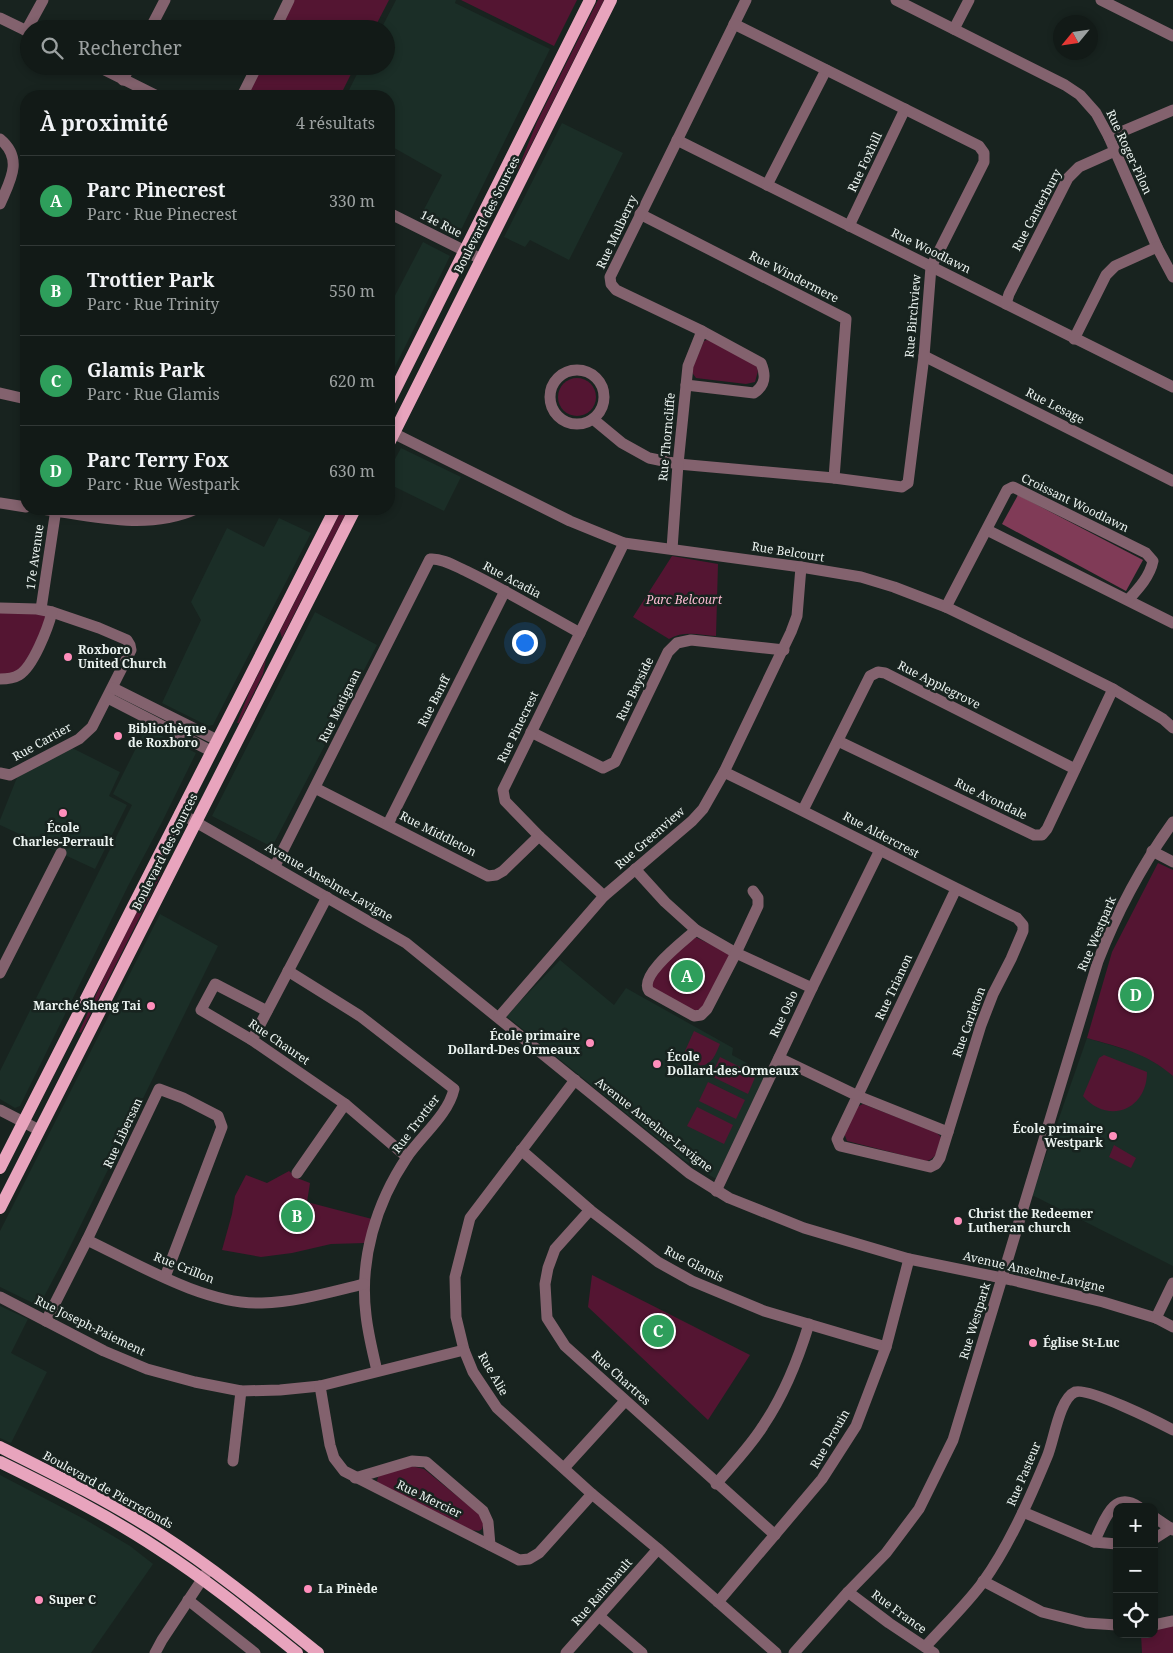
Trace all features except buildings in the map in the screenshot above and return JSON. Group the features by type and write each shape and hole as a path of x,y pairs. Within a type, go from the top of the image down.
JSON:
{"main road":[{"name":"Boulevard des Sources","path":"395,390 590,0"},
{"name":"Boulevard des Sources","path":"395,426 611,0"},
{"name":"Boulevard des Sources","path":"0,1168 332,515"},
{"name":"Boulevard des Sources","path":"0,1208 353,515"},
{"path":"269,679 268,663 277,640 272,632"},
{"name":"Boulevard de Pierrefonds","path":"0,1447 118,1508 159,1533 210,1568 318,1653"},
{"name":"Boulevard de Pierrefonds","path":"0,1462 103,1515 160,1550 202,1579 297,1653"}],"street":[{"path":"34,20 43,0"},
{"path":"155,20 165,0"},
{"path":"279,20 289,0"},
{"name":"Rue Mulberry","path":"686,385 754,393 760,389 764,380 764,370 761,363 702,330 616,290 611,284 610,277 746,0"},
{"name":"Rue Roger-Pilon","path":"896,0 1065,85 1080,95 1096,113 1109,137 1157,247 1173,277"},
{"path":"954,29 969,0"},
{"path":"1101,0 1123,5 1173,36"},
{"path":"0,18 20,28"},
{"name":"Rue Birchview","path":"593,419 622,443 649,458 678,464 834,478 902,487 908,483 924,356 931,267 984,162 984,153 979,146 734,24"},
{"path":"767,185 826,70"},
{"path":"114,75 144,90"},
{"path":"123,80 126,75"},
{"path":"245,90 252,75"},
{"name":"Rue Foxhill","path":"849,226 905,109"},
{"path":"1109,137 1173,110"},
{"path":"0,139 7,144 14,159 13,173 0,204"},
{"name":"Rue Woodlawn","path":"677,140 1173,387"},
{"name":"Rue Canterbury","path":"1006,304 1009,294 1068,178 1079,167 1115,151"},
{"name":"Rue Windermere","path":"640,214 846,319 834,478"},
{"name":"14e Rue","path":"395,216 481,259"},
{"path":"1074,339 1106,275 1116,266 1157,247"},
{"name":"Rue Thorncliffe","path":"672,549 688,366 702,330"},
{"name":"Rue Lesage","path":"924,356 1173,482"},
{"path":"580,371 588,373 596,378 602,386 604,404 600,412 593,419 586,423 569,423 556,413 550,397 556,381 562,375 580,371"},
{"path":"0,393 20,398"},
{"name":"Rue Belcourt","path":"395,438 570,521 624,542 861,577 894,587 946,607 1113,689 1163,719 1173,728"},
{"name":"Croissant Woodlawn","path":"946,607 1006,490 1013,487 1146,553 1153,561 1152,569 1129,600"},
{"path":"0,503 20,505"},
{"name":"17e Avenue","path":"0,679 18,676 24,671 31,661 46,629 56,515"},
{"path":"88,515 134,522 175,515"},
{"path":"987,530 1173,623"},
{"name":"Rue Pinecrest","path":"604,896 539,836 505,801 503,790 624,542"},
{"name":"Rue Acadia","path":"430,559 436,558 449,563 505,591 580,634"},
{"name":"Rue Matignan","path":"275,866 412,590 430,559"},
{"name":"Rue Greenview","path":"499,1017 604,896 704,809 784,650 797,616 800,567"},
{"name":"Rue Banff","path":"388,824 505,591"},
{"name":"Rue Cartier","path":"0,608 47,610 127,640 131,650 92,728 79,739 10,775 0,773"},
{"name":"Rue Bayside","path":"531,732 603,768 615,762 668,652 677,643 691,640 784,650"},
{"name":"Rue Applegrove","path":"803,810 870,676 878,672 885,673 1075,770"},
{"name":"Rue Avondale","path":"838,741 1034,835 1042,835 1047,829 1113,689"},
{"path":"110,693 214,745"},
{"name":"Rue Aldercrest","path":"724,772 1017,918 1022,925"},
{"name":"Rue Middleton","path":"315,788 488,876 496,875 503,871 539,836"},
{"name":"Avenue Anselme-Lavigne","path":"180,812 406,943 689,1173 729,1198 804,1228 909,1259 1003,1278 1104,1302 1156,1318 1173,1327"},
{"name":"Rue Westpark","path":"794,1653 886,1552 919,1509 945,1458 953,1440 1003,1278 1098,961 1111,929 1152,851 1173,822"},
{"name":"Rue Oslo","path":"716,1191 880,850"},
{"path":"1152,851 1173,862"},
{"path":"0,973 61,853"},
{"path":"635,869 665,902 696,930 736,953 812,988"},
{"name":"Rue Trianon","path":"858,1096 956,889"},
{"path":"696,930 652,970 646,981 646,987 649,991 694,1016 702,1015 707,1009 736,953 758,906 758,898 753,891"},
{"path":"252,1040 327,897"},
{"name":"Rue Carleton","path":"858,1096 837,1138 840,1146 930,1167 936,1164 940,1158 981,1025 993,994 1023,931 1022,925"},
{"name":"Rue Trottier","path":"288,971 360,1016 454,1089 451,1100 407,1158 382,1201 368,1252 364,1284 366,1316 377,1371"},
{"name":"Rue Chauret","path":"267,1011 216,984 201,1010 252,1040 345,1104 407,1158"},
{"path":"779,1058 858,1096 948,1132"},
{"name":"Rue Alie","path":"575,1080 470,1218 456,1277 456,1317 464,1350 473,1372 497,1408 592,1494 658,1549 776,1653"},
{"name":"Rue Libersan","path":"46,1321 87,1240 158,1089 183,1098 218,1116 222,1128 165,1277"},
{"path":"297,1173 345,1104"},
{"path":"0,1110 39,1130"},
{"name":"Rue Glamis","path":"522,1150 590,1210 658,1262 692,1281 764,1311 886,1347"},
{"name":"Rue Chartres","path":"590,1210 555,1249 544,1284 548,1318 565,1346 775,1536"},
{"name":"Rue Crillon","path":"87,1240 193,1290 242,1302 261,1303 300,1300 364,1284"},
{"name":"Rue Drouin","path":"718,1602 822,1479 856,1426 886,1347 909,1259"},
{"path":"1156,1318 1173,1283"},
{"name":"Rue Joseph-Paiement","path":"0,1297 104,1351 147,1369 195,1382 241,1391 320,1386 464,1350"},
{"path":"716,1484 762,1427 775,1406 793,1373 809,1324"},
{"name":"Rue Mercier","path":"320,1386 330,1445 334,1458 344,1471 519,1560 539,1554 592,1494"},
{"path":"233,1462 241,1391"},
{"name":"Rue Pasteur","path":"930,1650 983,1581 1023,1512 1048,1454 1065,1401 1072,1394 1078,1391 1096,1395 1173,1430"},
{"path":"564,1468 625,1401"},
{"name":"Rue Mercier","path":"355,1478 412,1461 426,1462 482,1511 488,1522 490,1545"},
{"path":"1117,1503 1120,1501 1129,1503"},
{"path":"1094,1542 1113,1505"},
{"path":"1023,1512 1094,1542 1113,1544"},
{"path":"1158,1520 1172,1529 1158,1537"},
{"name":"Rue Raimbault","path":"566,1653 658,1549"},
{"path":"155,1653 210,1568"},
{"path":"983,1581 1042,1612 1086,1623 1113,1625"},
{"name":"Rue France","path":"848,1592 889,1623 930,1650"},
{"path":"188,1600 255,1653"},
{"path":"599,1616 642,1653"},
{"path":"1158,1624 1173,1622"}],"shaded area":[{"path":"396,0 456,0 455,3 550,49 458,236 420,217 442,175 395,148 395,90 349,90 356,75 395,75 395,20 386,20"},
{"path":"562,123 623,153 569,260 530,240 525,247 504,237"},
{"path":"423,242 450,256 395,367 395,296"},
{"path":"401,448 461,477 444,511 395,487 395,459"},
{"path":"1018,495 1143,560 1126,591 1002,524"},
{"path":"279,518 311,533 213,725 208,726 162,703 201,620 191,602 227,528 264,547"},
{"path":"315,612 377,645 272,847 212,816"},
{"path":"146,728 196,753 128,886 20,1106 15,1108 0,1099 0,1071 132,805 113,794"},
{"name":"École Charles-Perrault","path":"64,744 120,772 109,796 127,805 95,869 0,825 0,820 20,770"},
{"path":"160,914 218,946 39,1306 0,1287 0,1231"},
{"name":"École Dollard-des-Ormeaux","path":"560,960 614,1005 626,988 733,1048 732,1055 767,1074 716,1179 684,1160 506,1016"},
{"name":"École primaire Westpark","path":"1087,1038 1141,1054 1173,1076 1173,1266 1032,1195"},
{"path":"0,1306 28,1319 11,1353 47,1372 11,1443 0,1438"},
{"path":"0,1475 86,1520 130,1546 153,1564 91,1653 0,1653"}],"green space":[{"path":"291,0 389,0 379,20 281,20"},
{"path":"461,0 577,0 554,46"},
{"path":"598,0 604,0 518,169 537,122"},
{"path":"252,75 350,75 343,90 250,90 246,88"},
{"path":"707,340 756,364 758,371 755,382 746,384 696,378 691,371 704,341"},
{"path":"577,378 591,383 596,397 591,411 577,416 563,411 558,397 563,383"},
{"path":"339,515 345,515 282,638 280,631"},
{"name":"Parc Belcourt","path":"672,556 718,564 716,636 686,634 669,639 633,617"},
{"path":"0,609 52,612 21,671 0,679"},
{"path":"266,659 263,674 239,723 237,723 250,690"},
{"path":"168,850 170,850 160,877 81,1033 79,1032 105,975"},
{"path":"1158,863 1173,870 1173,1076 1143,1056 1087,1038 1112,952"},
{"path":"693,936 731,954 705,1006 694,1012 651,988 656,972"},
{"path":"694,1031 720,1044 711,1061 700,1066 685,1051"},
{"path":"1104,1055 1147,1072 1141,1096 1124,1109 1104,1110 1093,1105 1083,1096 1099,1058"},
{"path":"720,1057 756,1075 748,1094 711,1076"},
{"path":"708,1082 745,1100 736,1119 699,1101"},
{"path":"863,1104 935,1132 941,1138 938,1152 926,1161 847,1141 844,1133 857,1107"},
{"path":"697,1107 733,1125 724,1144 687,1126"},
{"path":"1114,1145 1136,1158 1131,1168 1109,1157"},
{"path":"289,1171 297,1178 310,1183 307,1202 372,1219 365,1243 331,1244 292,1253 261,1257 222,1250 235,1196 246,1175 267,1183"},
{"path":"592,1275 750,1355 708,1420 588,1307"},
{"path":"411,1466 424,1469 479,1514 484,1522 482,1529 479,1531 471,1530 380,1485 377,1481 381,1475"},
{"path":"1173,1621 1173,1653 1142,1653 1141,1638 1158,1638 1158,1624"}],"place":[{"name":"Roxboro United Church","path":"68,657"},
{"name":"Bibliothèque de Roxboro","path":"118,736"},
{"name":"École Charles-Perrault","path":"63,813"},
{"name":"Parc Pinecrest","path":"687,976"},
{"name":"Parc Terry Fox","path":"1136,995"},
{"name":"Marché Sheng Tai","path":"151,1006"},
{"name":"École primaire Dollard-Des Ormeaux","path":"590,1043"},
{"name":"École Dollard-des-Ormeaux","path":"657,1064"},
{"name":"École primaire Westpark","path":"1113,1136"},
{"name":"Trottier Park","path":"297,1216"},
{"name":"Christ the Redeemer Lutheran church","path":"958,1221"},
{"name":"Glamis Park","path":"658,1331"},
{"name":"Église St-Luc","path":"1033,1343"},
{"name":"La Pinède","path":"308,1589"},
{"name":"Super C","path":"39,1600"}]}
